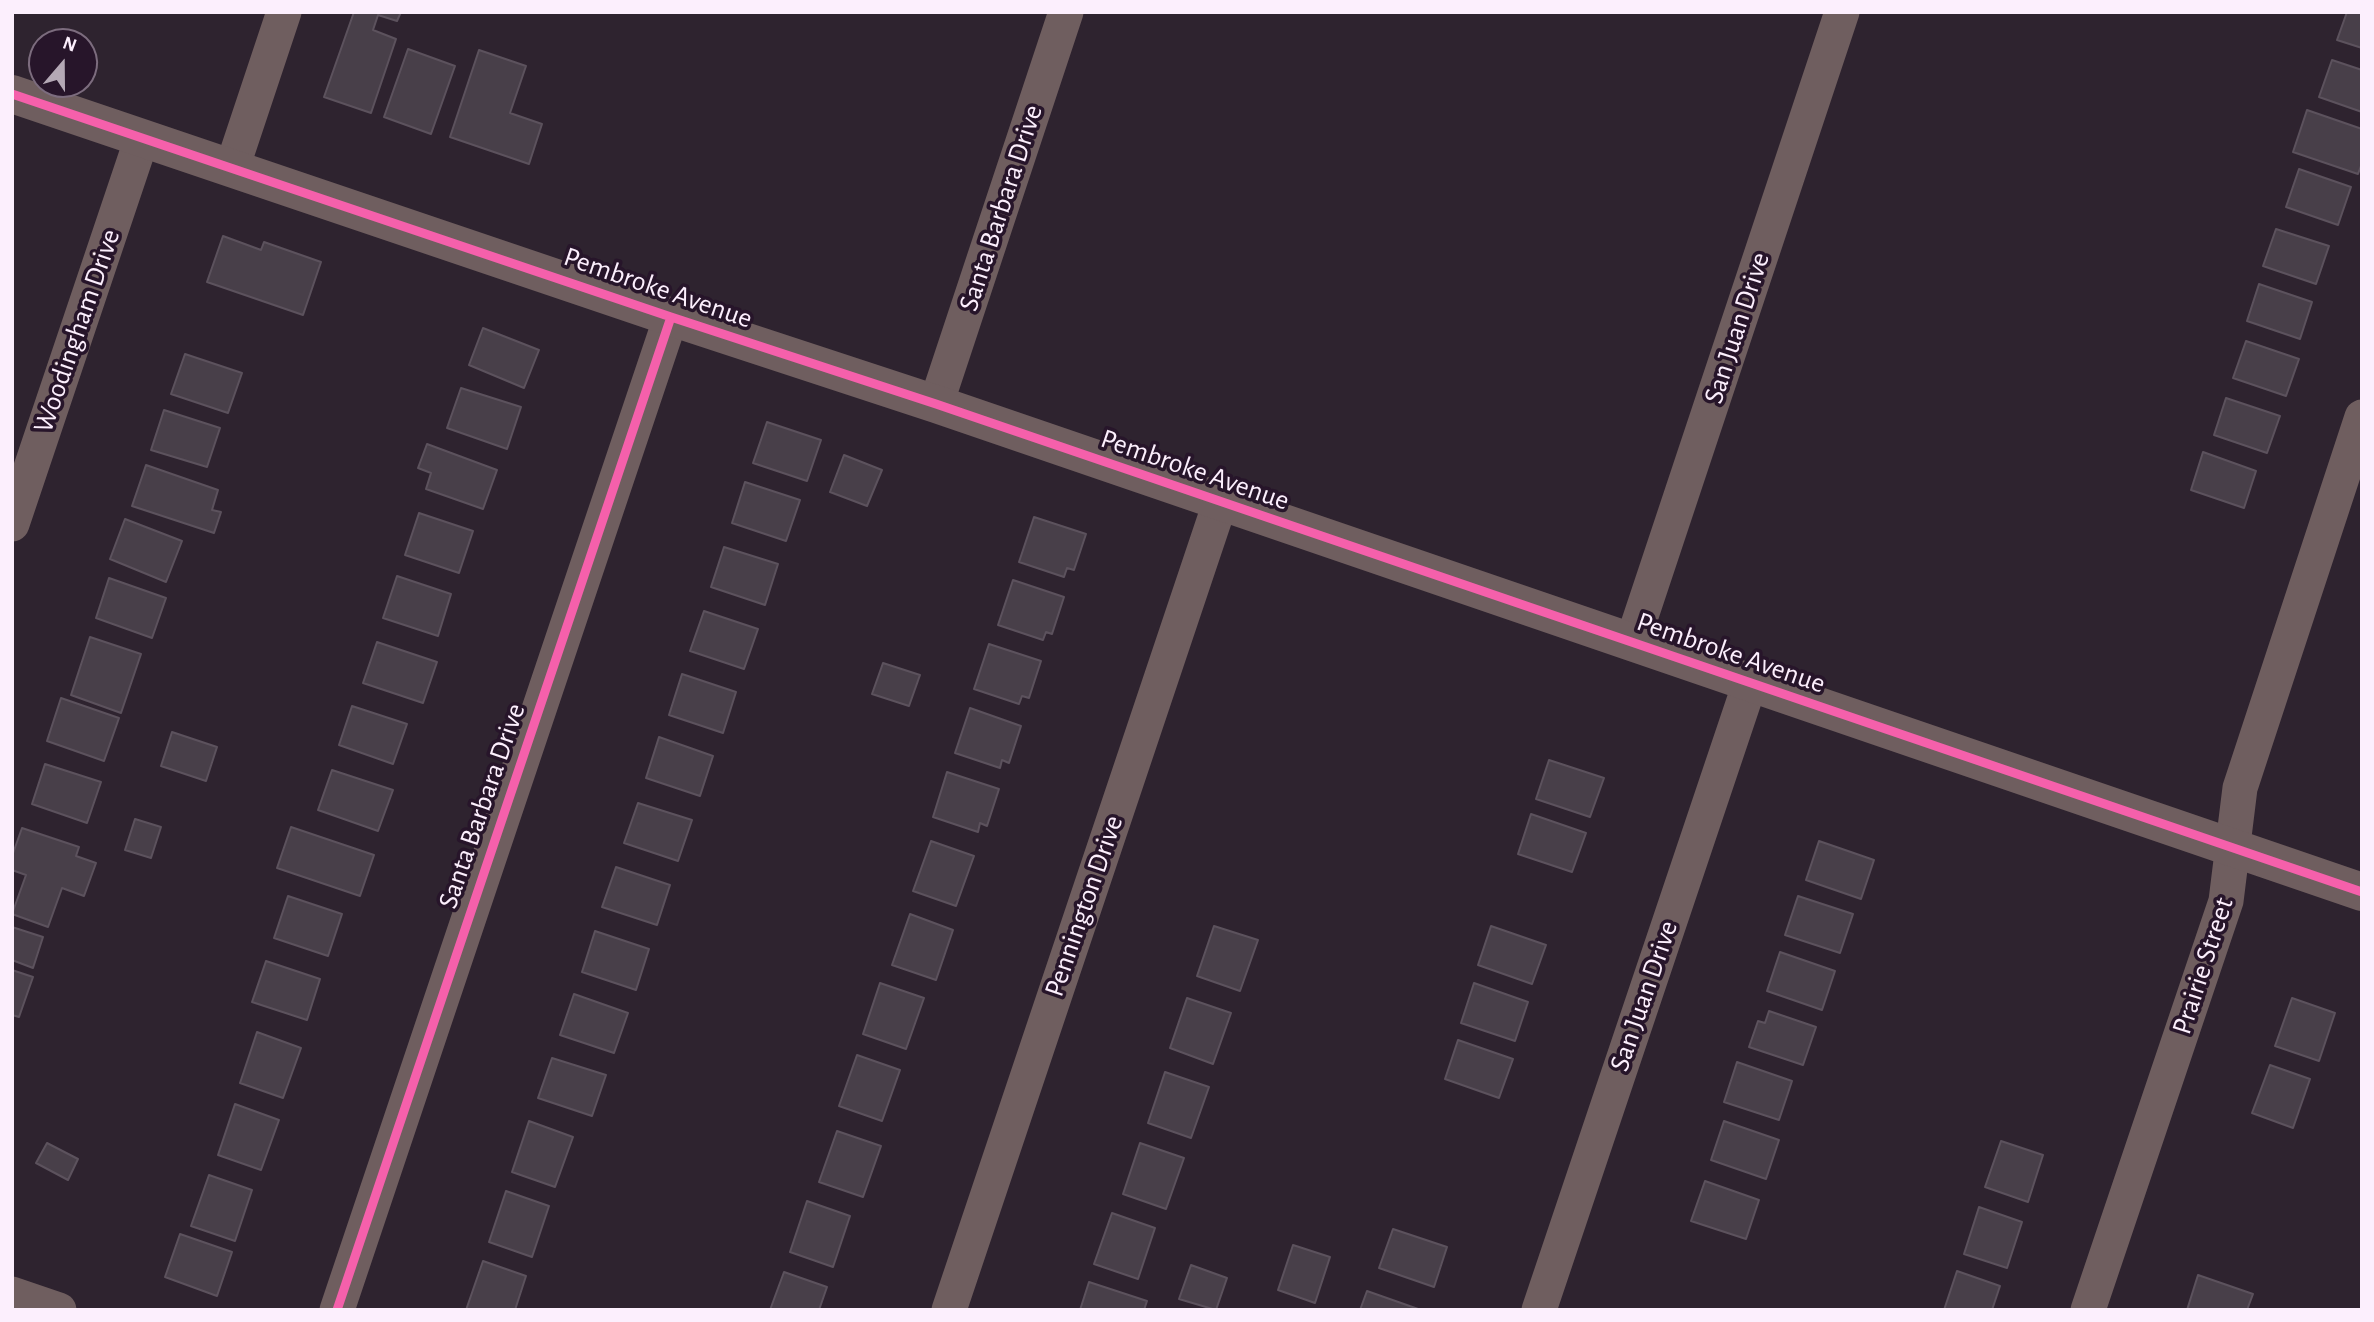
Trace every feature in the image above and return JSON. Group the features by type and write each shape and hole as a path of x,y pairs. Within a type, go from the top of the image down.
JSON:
{"street":[{"path":"232,168 284,12"},
{"name":"Santa Barbara Drive","path":"936,404 1066,12"},
{"name":"San Juan Drive","path":"1632,643 1842,12"},
{"name":"Pembroke Avenue","path":"12,94 936,404 2362,892"},
{"name":"Woodingham Drive","path":"12,524 142,138"},
{"name":"Santa Barbara Drive","path":"337,1310 671,317"},
{"name":"Prairie Street","path":"2088,1310 2227,901 2240,788 2362,417"},
{"name":"Pennington Drive","path":"948,1310 1220,503"},
{"name":"San Juan Drive","path":"1539,1310 1750,683"},
{"path":"12,1294 59,1310"}],"building":[{"path":"354,12 401,12 397,21 378,15 373,30 396,39 371,113 324,97"},
{"path":"2347,12 2362,12 2362,48 2337,40"},
{"path":"408,49 455,66 431,134 384,117"},
{"path":"479,50 526,66 510,113 542,124 529,164 450,137"},
{"path":"2332,60 2362,70 2362,112 2319,97"},
{"path":"2307,110 2362,129 2362,163 2358,174 2293,152"},
{"path":"2299,169 2351,187 2338,225 2286,207"},
{"path":"2276,229 2329,246 2316,284 2263,266"},
{"path":"223,236 261,250 264,242 321,262 303,315 207,282"},
{"path":"2259,284 2312,302 2300,339 2247,321"},
{"path":"483,328 539,350 524,388 469,365"},
{"path":"2246,341 2299,359 2286,396 2233,378"},
{"path":"185,354 242,373 228,413 171,394"},
{"path":"461,388 521,407 507,449 447,428"},
{"path":"2226,398 2280,416 2267,453 2214,435"},
{"path":"164,410 220,428 207,467 151,450"},
{"path":"767,422 821,440 807,481 753,463"},
{"path":"427,444 497,470 483,509 426,489 431,473 418,468"},
{"path":"2203,452 2256,471 2244,508 2191,490"},
{"path":"844,455 882,470 867,506 830,492"},
{"path":"146,465 218,490 212,510 221,512 214,533 132,506"},
{"path":"745,482 800,500 786,541 732,523"},
{"path":"419,513 473,531 459,573 405,555"},
{"path":"1034,517 1086,534 1074,570 1067,568 1064,577 1019,562"},
{"path":"125,519 182,541 166,582 110,559"},
{"path":"724,547 778,564 765,605 711,587"},
{"path":"397,576 451,594 438,636 383,618"},
{"path":"109,578 166,598 152,638 96,618"},
{"path":"1013,580 1064,597 1052,634 1046,632 1043,640 998,625"},
{"path":"704,611 758,629 744,669 690,651"},
{"path":"90,637 141,654 121,713 71,695"},
{"path":"377,642 437,662 423,703 363,683"},
{"path":"989,644 1041,661 1029,698 1022,696 1019,704 974,689"},
{"path":"883,663 920,675 909,706 872,694"},
{"path":"682,674 736,692 723,733 669,715"},
{"path":"61,698 119,718 104,761 47,741"},
{"path":"352,706 407,724 393,764 339,745"},
{"path":"970,708 1021,726 1009,763 1002,760 1000,768 955,753"},
{"path":"172,732 217,747 206,781 161,766"},
{"path":"659,737 713,756 700,796 646,778"},
{"path":"1549,760 1604,778 1590,817 1536,799"},
{"path":"45,764 101,782 87,823 32,804"},
{"path":"332,770 393,790 378,831 318,810"},
{"path":"947,772 999,789 987,826 980,823 978,832 933,817"},
{"path":"638,803 692,820 678,861 624,843"},
{"path":"1531,814 1586,833 1572,872 1518,854"},
{"path":"135,819 161,827 151,858 125,850"},
{"path":"291,827 374,855 360,896 277,868"},
{"path":"22,828 79,847 76,856 96,863 84,896 62,888 48,927 12,914 26,875 12,870 12,856"},
{"path":"931,841 974,856 956,906 913,891"},
{"path":"1819,841 1874,860 1861,899 1806,880"},
{"path":"616,867 670,885 657,925 602,907"},
{"path":"288,896 342,914 328,956 274,938"},
{"path":"1798,896 1853,914 1840,953 1785,935"},
{"path":"910,914 953,930 936,980 892,965"},
{"path":"1214,926 1258,940 1240,991 1197,976"},
{"path":"1491,926 1546,945 1532,984 1478,965"},
{"path":"12,927 43,937 33,968 12,960"},
{"path":"595,931 649,949 636,990 582,972"},
{"path":"1780,952 1835,971 1822,1010 1767,991"},
{"path":"266,961 320,979 307,1020 252,1002"},
{"path":"12,970 33,977 19,1017 12,1015"},
{"path":"880,983 924,998 906,1049 863,1034"},
{"path":"1474,983 1528,1002 1515,1041 1461,1023"},
{"path":"574,994 628,1013 614,1053 560,1035"},
{"path":"1187,998 1231,1013 1213,1064 1170,1048"},
{"path":"2292,998 2335,1013 2319,1061 2275,1046"},
{"path":"1769,1011 1816,1027 1803,1065 1749,1047 1758,1021 1765,1023"},
{"path":"257,1032 301,1048 283,1098 240,1083"},
{"path":"1458,1040 1513,1059 1499,1098 1445,1079"},
{"path":"857,1055 900,1070 882,1121 839,1106"},
{"path":"552,1058 606,1075 592,1116 538,1098"},
{"path":"1737,1062 1792,1081 1779,1120 1724,1102"},
{"path":"2270,1065 2310,1079 2293,1128 2252,1113"},
{"path":"1165,1072 1209,1087 1191,1138 1148,1123"},
{"path":"235,1104 279,1120 261,1170 218,1155"},
{"path":"529,1121 573,1137 555,1187 512,1172"},
{"path":"1724,1121 1779,1140 1766,1179 1711,1160"},
{"path":"837,1131 881,1146 863,1197 819,1182"},
{"path":"2001,1141 2043,1155 2028,1202 1985,1187"},
{"path":"47,1143 78,1159 68,1180 36,1163"},
{"path":"1140,1143 1184,1158 1166,1209 1123,1194"},
{"path":"209,1175 252,1190 235,1241 191,1226"},
{"path":"1705,1181 1759,1200 1746,1239 1691,1221"},
{"path":"506,1191 549,1206 532,1257 489,1242"},
{"path":"807,1201 850,1216 833,1267 790,1252"},
{"path":"1979,1207 2022,1222 2007,1268 1964,1254"},
{"path":"1112,1213 1155,1228 1138,1279 1094,1264"},
{"path":"1393,1229 1447,1247 1434,1287 1379,1268"},
{"path":"180,1234 232,1252 217,1296 165,1277"},
{"path":"1293,1245 1330,1257 1315,1303 1278,1290"},
{"path":"483,1261 526,1276 515,1310 466,1310"},
{"path":"1191,1265 1227,1278 1216,1310 1179,1299"},
{"path":"1957,1271 2000,1286 1992,1310 1944,1310"},
{"path":"784,1272 827,1287 819,1310 770,1310"},
{"path":"2198,1275 2253,1294 2247,1310 2187,1310"},
{"path":"1089,1282 1147,1301 1144,1310 1080,1310"},
{"path":"1367,1291 1421,1310 1360,1310"}],"cycle path":[{"path":"12,94 936,404 2362,892"},
{"path":"337,1310 671,317"}]}
